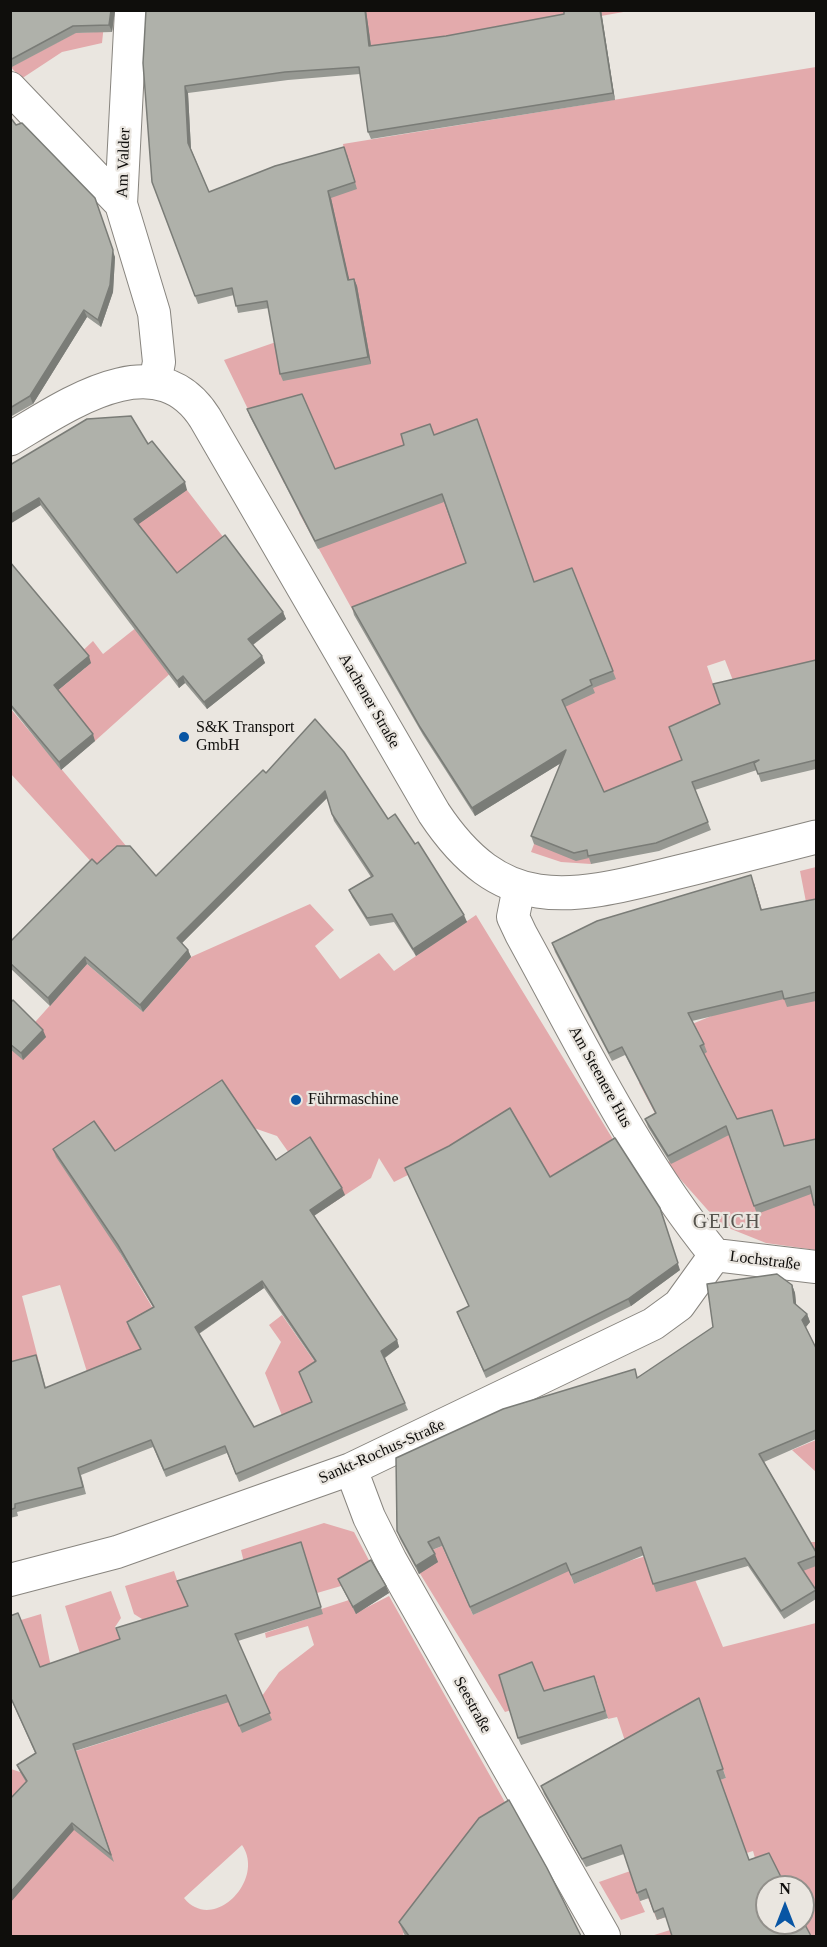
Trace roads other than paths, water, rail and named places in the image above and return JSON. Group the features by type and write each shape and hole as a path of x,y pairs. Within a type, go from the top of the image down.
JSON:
{"street":[{"name":"Am Valder","path":"131,10 121,204 154,313 159,362 155,383"},
{"path":"10,88 121,204"},
{"name":"Aachener Straße","path":"10,439 85,395 120,385 155,383 182,391 201,411 445,830 471,860 497,878 519,887 557,894 601,891 816,837"},
{"name":"Am Steenere Hus","path":"519,887 513,917 521,934 636,1142 676,1205 715,1255"},
{"name":"Lochstraße","path":"715,1255 816,1267"},
{"name":"Sankt-Rochus-Straße","path":"10,1580 117,1552 351,1469 653,1324 679,1305 715,1255"},
{"name":"Seestraße","path":"351,1469 369,1517 391,1561 604,1936"}],"place":[{"name":"S&K Transport GmbH","path":"184,737"},
{"name":"Führmaschine","path":"296,1100"}],"district":[{"name":"GEICH","path":"727,1223"}]}
